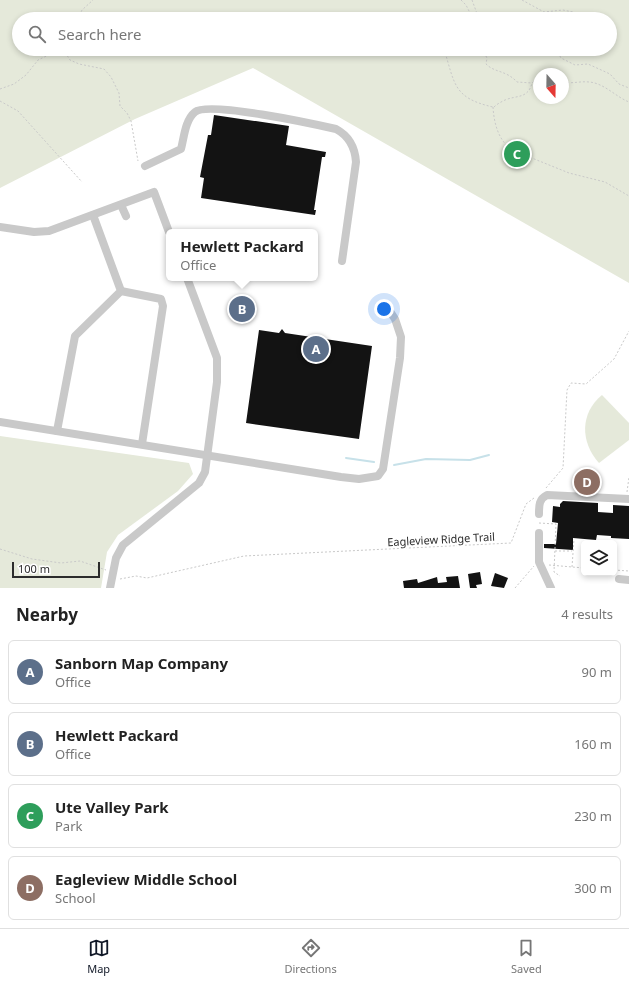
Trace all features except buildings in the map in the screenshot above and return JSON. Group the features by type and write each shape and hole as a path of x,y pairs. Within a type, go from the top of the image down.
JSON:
{"street":[{"path":"145,166 181,149 190,118 195,112 202,108 230,110 336,129 344,133 351,143 355,152 356,162 342,261"},
{"path":"0,227 42,232 154,192 168,229"},
{"path":"121,205 126,216"},
{"path":"90,216 121,291"},
{"path":"111,580 119,552 128,538 199,483 205,472 217,382 216,358 188,281"},
{"path":"57,431 75,336 121,291"},
{"path":"121,291 161,299 163,306 142,444"},
{"path":"0,422 359,479 378,476 382,469 400,358 401,337 395,319 389,310"},
{"path":"539,514 539,502 545,493 628,499"},
{"path":"538,533 538,553 540,564 551,588"},
{"path":"619,580 629,580"}],"path":[{"path":"81,12 93,0"},
{"path":"461,0 470,12"},
{"path":"472,0 476,12"},
{"path":"522,0 544,12 563,10 573,12"},
{"path":"0,89 14,84 26,75 38,60 47,56"},
{"path":"67,56 70,60 104,69 110,77 119,93 120,106 127,113 131,121 138,161"},
{"path":"446,56 454,82 460,93 479,104 493,107 505,100 519,98 527,94 532,83 517,82 503,71 490,69 486,64 486,56"},
{"path":"560,56 575,65 588,64 610,74 619,84 629,88"},
{"path":"569,83 589,82 614,93 629,102"},
{"path":"0,101 18,111 82,182"},
{"path":"493,107 494,121 499,134 506,146 512,150 570,173 605,182 629,196"},
{"path":"545,493 548,486 563,468 567,390 571,383 586,384 614,359 629,332"},
{"path":"628,499 629,478"},
{"path":"545,493 548,486"},
{"name":"Eagleview Ridge Trail","path":"111,580 136,576 147,578 244,556 510,543 526,504 537,495"},
{"path":"539,523 556,524 554,572 560,576"},
{"path":"572,567 574,539"},
{"path":"0,549 32,559 61,563 80,561 111,580"},
{"path":"555,551 573,551"},
{"path":"515,588 528,571 540,564"},
{"path":"554,566 581,568"},
{"path":"626,571 629,568"},
{"path":"617,570 629,571"}],"shaded area":[{"path":"0,0 629,0 629,283 253,68 135,119 0,188"},
{"path":"602,395 629,423 629,440 599,463 588,446 585,428 586,419 590,410"},
{"path":"0,436 189,463 193,474 178,491 118,535 107,552 101,588 0,588"}],"waterway":[{"path":"394,465 426,459 470,460 489,455"},
{"path":"346,458 374,462"}],"place":[{"name":"Ute Valley Park","path":"517,154"},
{"name":"Hewlett Packard","path":"242,309"},
{"name":"Sanborn Map Company","path":"316,349"},
{"name":"Eagleview Middle School","path":"587,482"}]}
